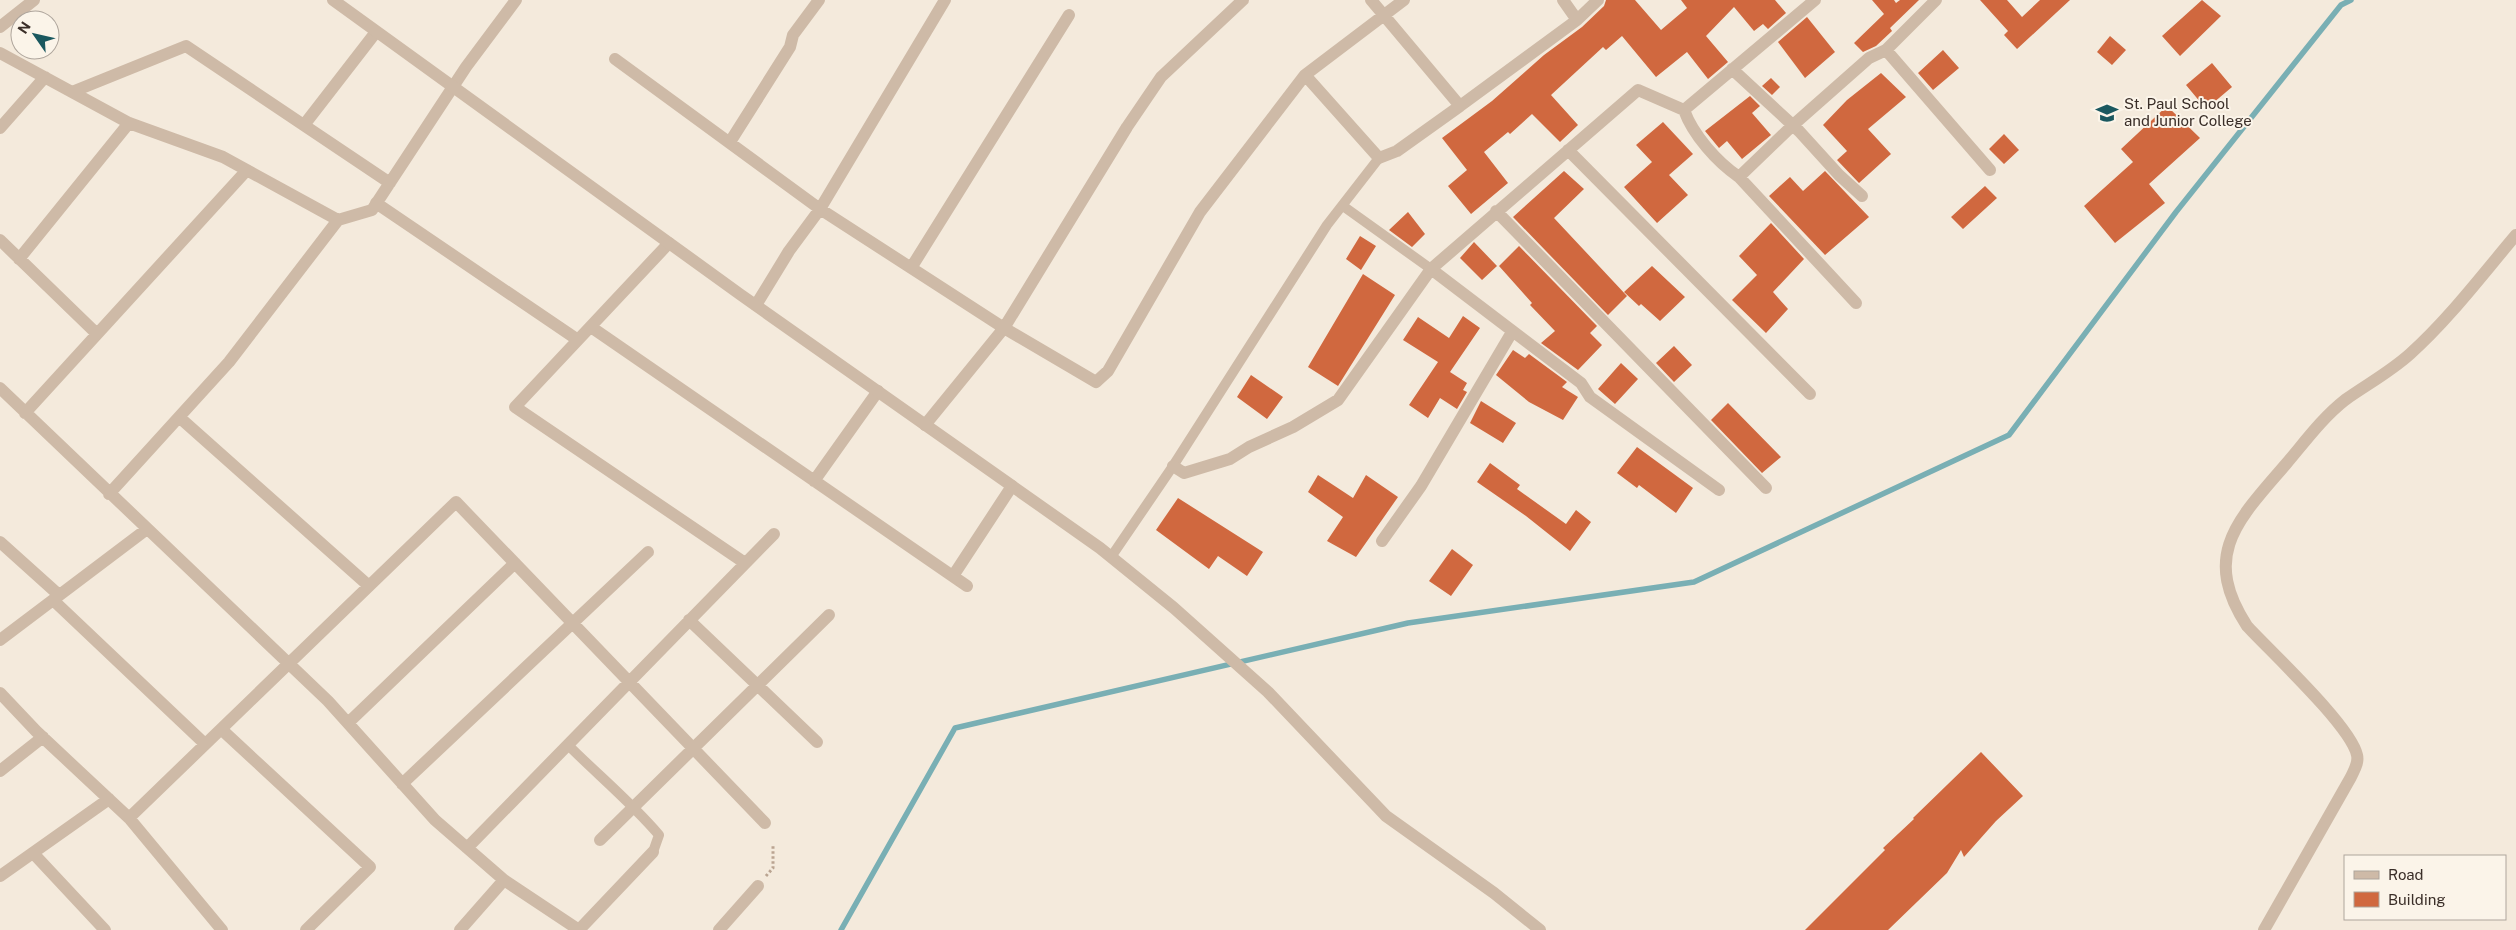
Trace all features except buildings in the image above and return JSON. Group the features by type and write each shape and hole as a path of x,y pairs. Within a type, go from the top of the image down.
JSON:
{"street":[{"path":"0,27 34,0"},
{"path":"333,0 756,305 1112,557 1174,608 1268,692 1386,816 1494,893 1540,930"},
{"path":"109,494 229,362 338,220 372,210 454,89 466,67 516,0"},
{"path":"730,142 790,47 794,35 818,0"},
{"path":"756,305 789,251 820,209 945,0"},
{"path":"1371,0 1460,106"},
{"path":"615,59 820,209 1004,328 1096,382 1108,371 1200,212 1305,75 1404,0"},
{"path":"1563,0 1577,20"},
{"path":"1305,75 1379,158 1397,151 1460,106 1577,20 1598,0"},
{"path":"1684,110 1815,0"},
{"path":"1739,177 1792,126 1869,58 1886,50 1936,0"},
{"path":"925,425 1004,328 1127,127 1161,77 1238,1"},
{"path":"912,268 1069,15"},
{"path":"304,125 376,32"},
{"path":"72,92 186,46 390,183"},
{"path":"1886,50 1990,170"},
{"path":"0,53 129,123 223,157 338,220"},
{"path":"1732,69 1862,196"},
{"path":"0,128 46,77"},
{"path":"1173,466 1184,472 1220,463 1292,427 1338,400 1431,269 1638,90 1684,110 1689,123 1724,167 1739,177 1856,303"},
{"path":"19,259 129,123"},
{"path":"1568,150 1810,394"},
{"path":"25,413 246,170"},
{"path":"376,204 578,340"},
{"path":"1496,211 1766,488"},
{"path":"2264,930 2351,777 2357,762 2357,754 2339,723 2247,626 2237,611 2226,587 2225,568 2232,534 2248,509 2317,428 2344,402 2398,364 2422,343 2516,235"},
{"path":"0,240 97,334"},
{"path":"670,243 515,408 746,563"},
{"path":"1431,269 1581,383 1590,397 1719,490"},
{"path":"591,327 967,586"},
{"path":"1382,541 1421,486 1512,332"},
{"path":"0,388 109,494 289,663 348,723 435,820 504,880 579,930 653,852"},
{"path":"814,481 878,391"},
{"path":"179,418 369,586"},
{"path":"953,576 1012,486"},
{"path":"129,818 456,502 765,823"},
{"path":"0,640 146,529"},
{"path":"467,848 774,534"},
{"path":"0,542 205,744"},
{"path":"402,784 648,552"},
{"path":"348,723 515,563"},
{"path":"600,840 829,615"},
{"path":"689,620 817,742"},
{"path":"0,693 42,737 129,818 222,930"},
{"path":"221,728 370,867 306,930"},
{"path":"0,771 42,737"},
{"path":"0,876 109,799"},
{"path":"33,853 105,930"},
{"path":"460,930 504,880"},
{"path":"719,930 758,886"}],"lane":[{"path":"1112,557 1173,466 1326,225 1343,206 1379,158"},
{"path":"1343,206 1431,269"},
{"path":"568,745 635,806 658,835 653,852"}],"path":[{"path":"758,886 773,868 773,846"}],"waterway":[{"path":"841,930 955,728 1408,623 1694,582 2009,435 2176,212 2341,5 2351,0"}],"place":[{"name":"St. Paul School and Junior College","path":"2107,113"}]}
